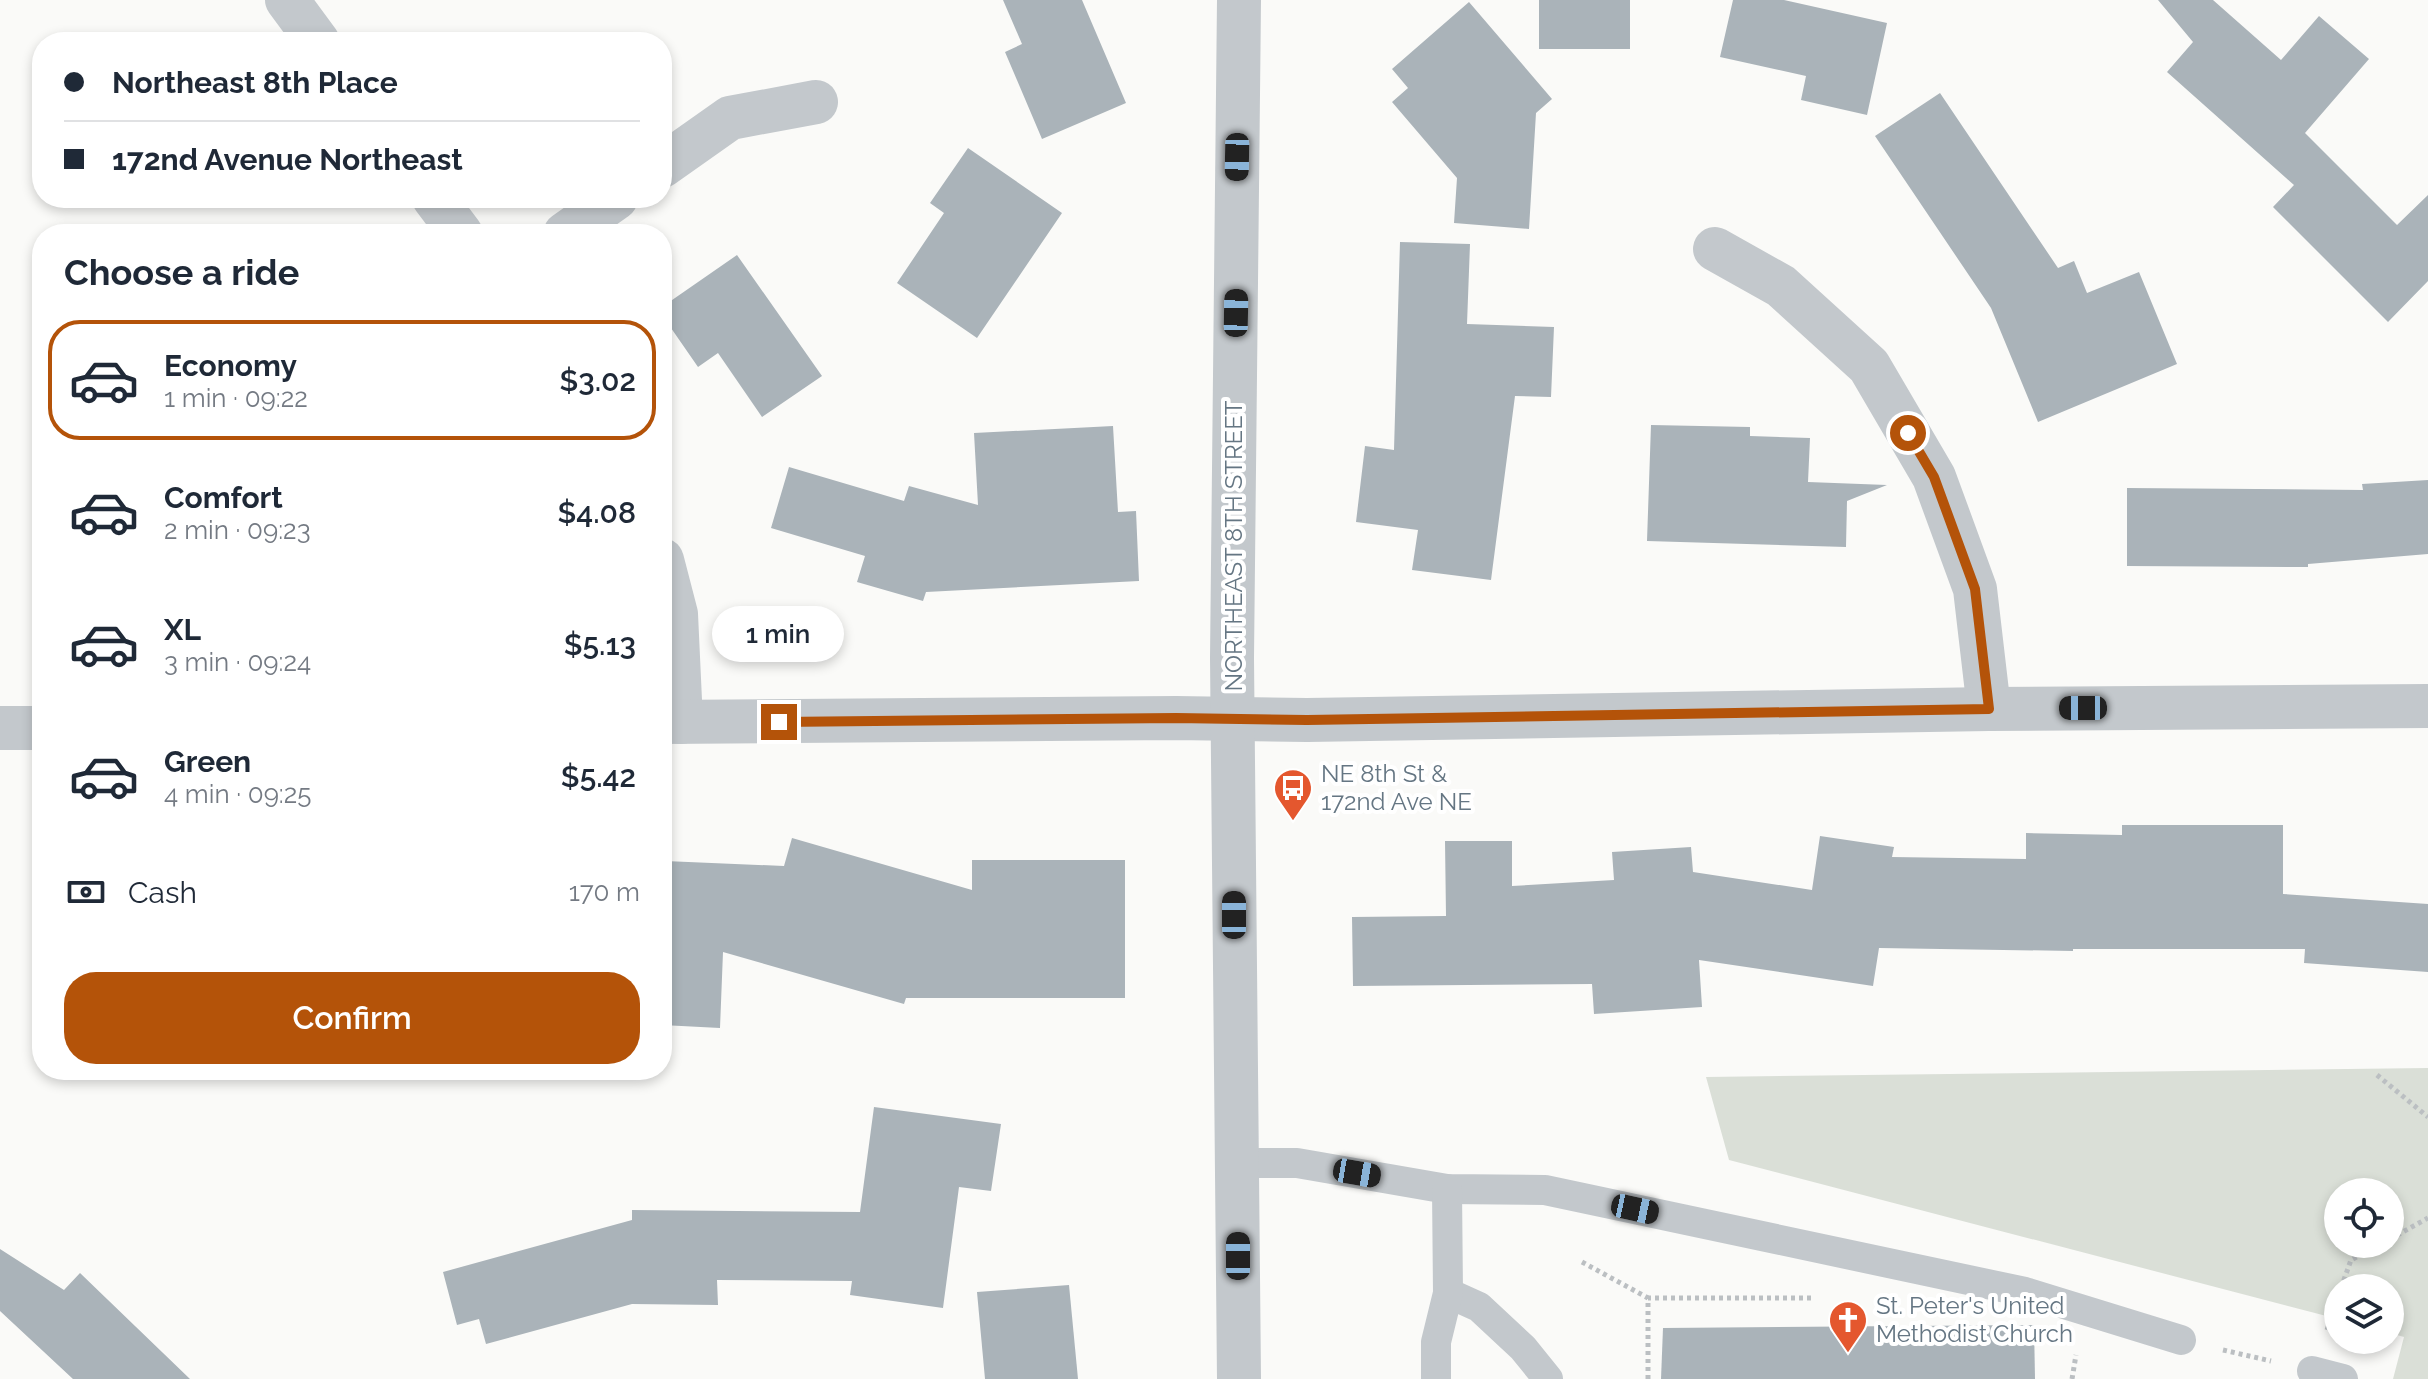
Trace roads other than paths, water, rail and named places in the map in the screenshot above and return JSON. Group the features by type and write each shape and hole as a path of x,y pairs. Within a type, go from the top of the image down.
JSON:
{"street":[{"path":"287,0 311,32"},
{"name":"NORTHEAST 8TH STREET","path":"1239,0 1232,720 1239,1379"},
{"path":"672,159 730,118 816,102"},
{"path":"579,224 602,208"},
{"path":"1715,249 1781,286 1869,366 1934,477 1975,589 1989,709"},
{"path":"672,599 676,614 672,722 1232,720 2428,706"},
{"path":"0,728 32,728"}],"lane":[{"path":"1237,1163 1297,1163 1447,1189 1545,1190 2025,1292 2181,1340"},
{"path":"1436,1379 1436,1342 1448,1293 1447,1189"},
{"path":"1448,1293 1479,1307 1523,1348 1548,1379"},
{"path":"2312,1371 2343,1379"}],"place":[{"name":"NE 8th St & 172nd Ave NE","path":"1293,822"},
{"name":"St. Peter's United Methodist Church","path":"1848,1354"}]}
